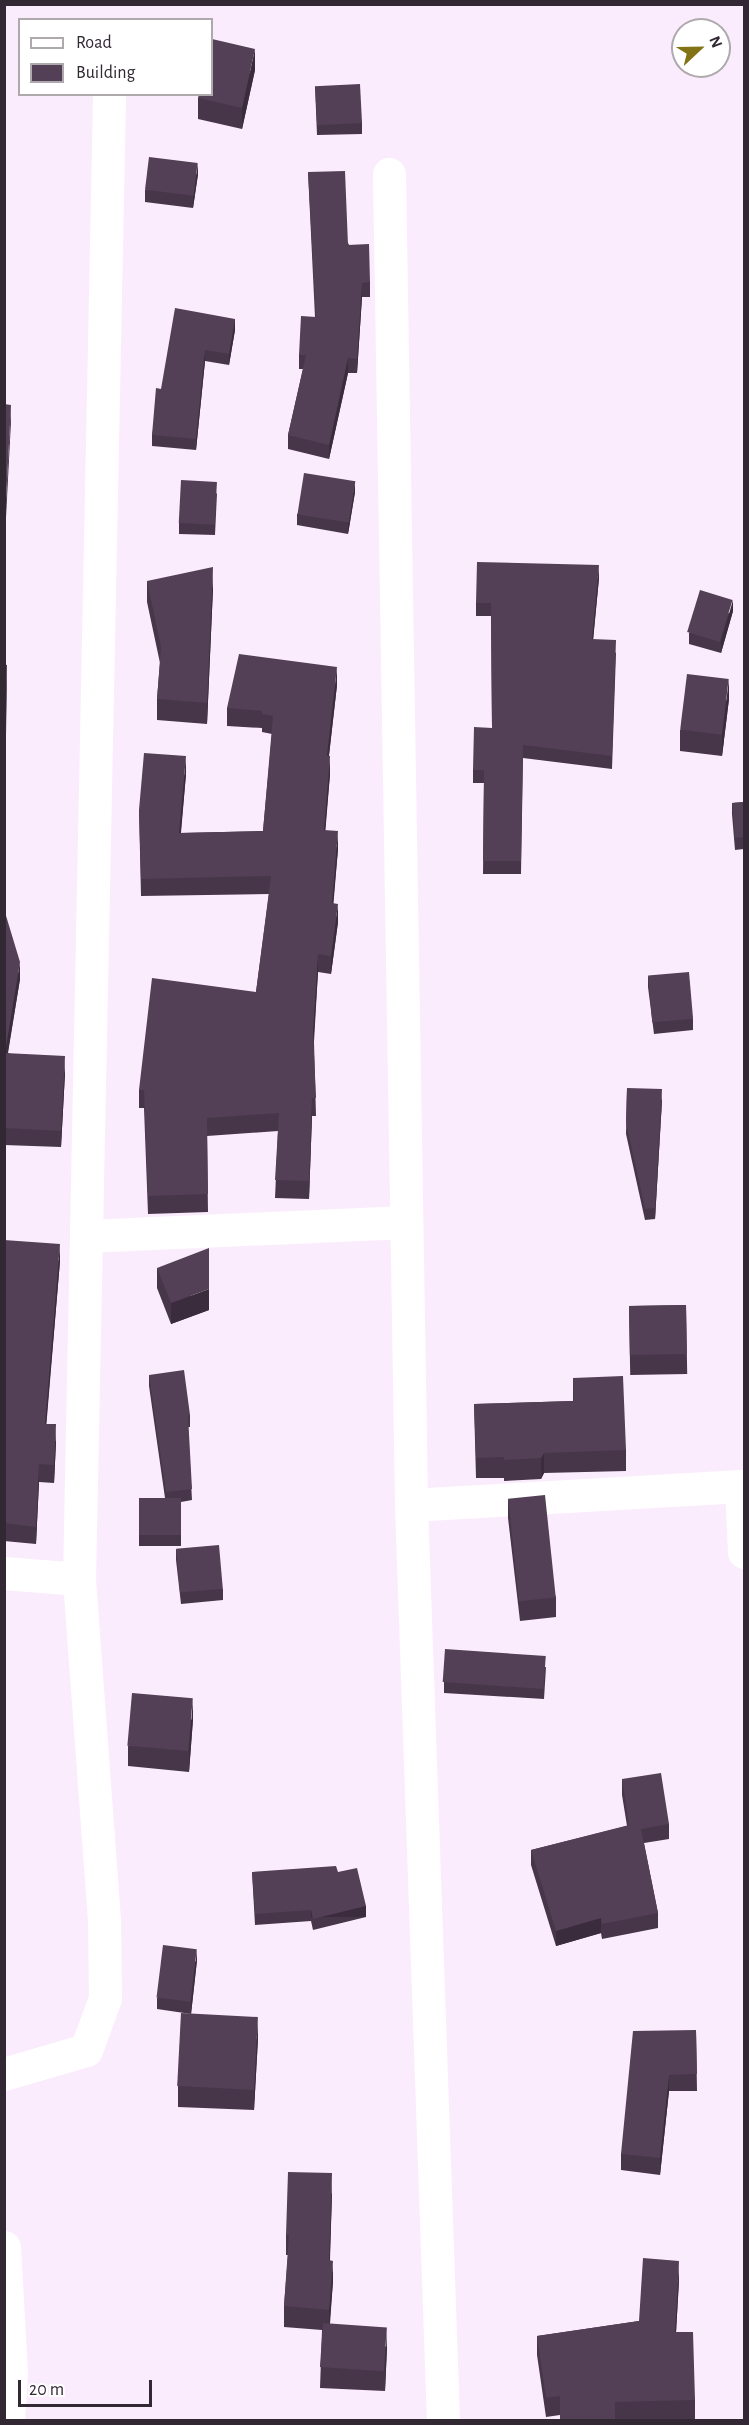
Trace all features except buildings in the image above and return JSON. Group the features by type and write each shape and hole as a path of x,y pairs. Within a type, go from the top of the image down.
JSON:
{"street":[{"path":"4,2074 86,2050 105,1998 104,1920 79,1579 109,96"},
{"path":"389,174 411,1505 442,2421"},
{"path":"86,1236 406,1222"},
{"path":"411,1505 743,1486 744,1552"},
{"path":"4,1573 79,1579"},
{"path":"4,2247 8,2421"}]}
